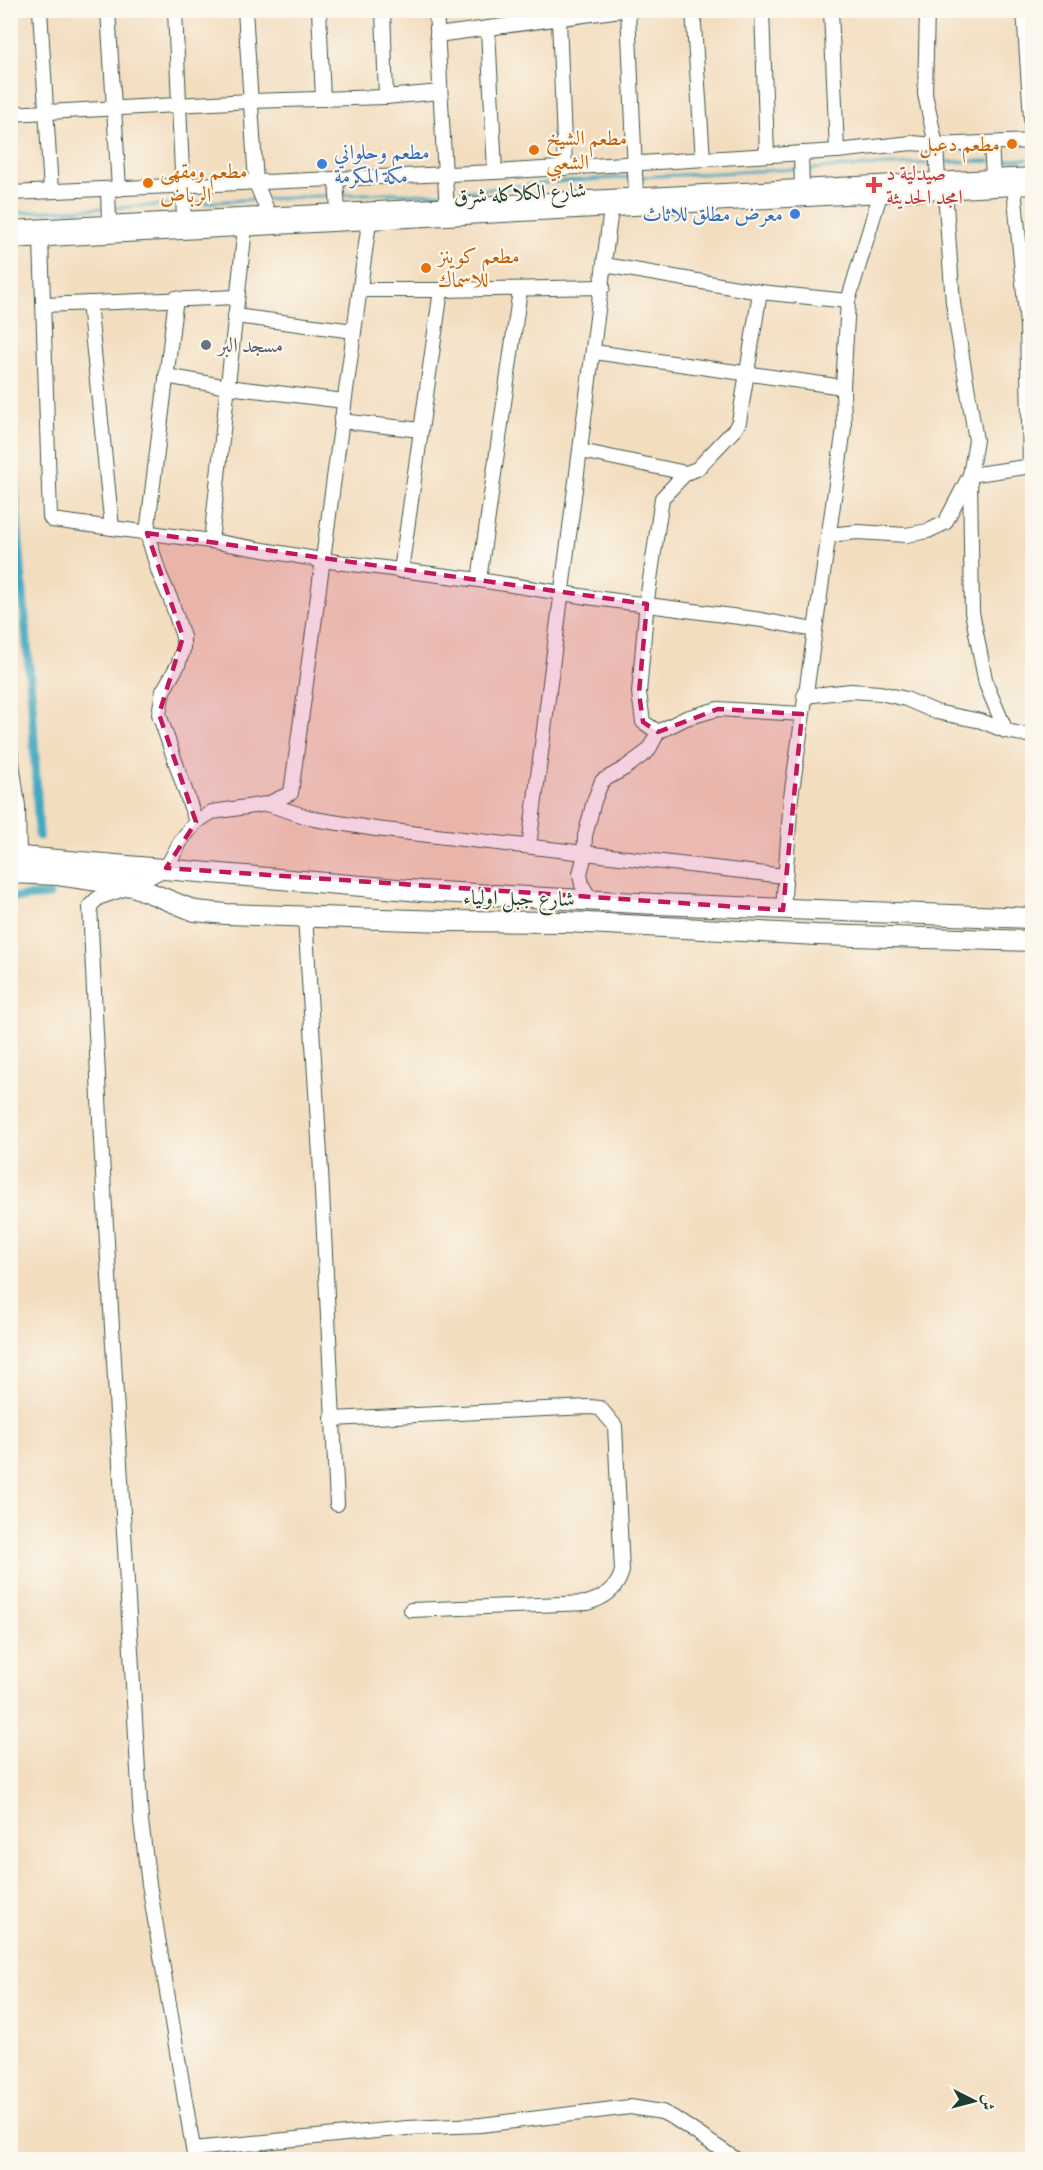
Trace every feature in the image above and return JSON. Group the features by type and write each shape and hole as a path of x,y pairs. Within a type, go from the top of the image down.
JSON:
{"highway":[{"name":"شارع جبل اولياء","path":"14,862 166,868 421,891 783,910 1032,918"},
{"name":"شارع جبل اولياء","path":"14,862 58,875 134,886 195,911 436,921 567,922 817,935 1032,941"}],"street":[{"path":"40,10 51,191"},
{"path":"108,10 114,108 113,189 109,223"},
{"path":"175,10 184,219"},
{"path":"245,10 256,183 269,214"},
{"path":"319,10 323,99"},
{"path":"383,10 387,97"},
{"path":"436,10 447,212"},
{"path":"437,35 488,28 520,17 559,19 586,13 621,10"},
{"path":"628,10 636,195"},
{"path":"693,10 702,159"},
{"path":"762,10 767,155"},
{"path":"831,10 837,151"},
{"path":"927,10 925,94 936,145 953,303 975,429 975,447 970,475 972,612 986,684 1006,731"},
{"path":"1024,10 1032,134"},
{"path":"559,19 565,168"},
{"path":"488,28 495,172"},
{"path":"10,114 249,101 387,97 440,92"},
{"path":"10,193 495,172 837,151 912,143 936,145 1032,141"},
{"path":"992,143 993,177"},
{"path":"801,153 802,186"},
{"name":"شارع الكلاكله شرق","path":"10,228 338,211 611,209 880,195 993,177 1032,175"},
{"path":"336,179 338,211"},
{"name":"شارع الكلاكله شرق","path":"10,241 369,222 447,212 636,195 802,186 1032,187"},
{"path":"970,475 1031,466 1026,325 1014,188"},
{"path":"783,910 791,797 844,428 843,387 848,301 880,195"},
{"path":"529,846 603,287 611,209"},
{"path":"369,222 321,560 291,793 267,804 212,812 196,822 182,839 166,868 134,886 98,898 90,906 141,1821 149,1884 194,2154 407,2128 481,2125 630,2107 662,2112 737,2160"},
{"path":"211,541 245,228"},
{"path":"41,239 50,517 56,521 211,541 321,560 762,620 814,630"},
{"path":"605,265 760,292 848,301"},
{"path":"360,290 520,290 603,287"},
{"path":"401,571 441,290"},
{"path":"479,580 520,290"},
{"path":"658,732 643,722 639,693 647,604 662,498 686,473 697,469 735,429 741,414 760,292"},
{"path":"43,305 237,297"},
{"path":"176,298 147,533 183,637 183,650 164,691 159,714 196,822"},
{"path":"89,303 112,528"},
{"path":"235,316 354,331"},
{"path":"594,352 843,387"},
{"path":"166,376 228,387 344,401"},
{"path":"341,421 421,430"},
{"path":"581,451 686,473"},
{"path":"828,535 858,532 906,535 928,531 945,523 970,475"},
{"path":"804,696 851,690 880,693 906,699 936,712 981,721 1006,731 1032,736"},
{"path":"591,900 582,885 580,874 585,836 602,781 648,751 658,732 686,718 718,709 802,714"},
{"path":"11,751 18,806 14,862"},
{"path":"267,804 314,819 376,830 784,876"},
{"path":"305,916 321,1171 337,1504"},
{"path":"332,1419 589,1407 600,1408 615,1426 622,1572 616,1586 607,1595 587,1603 411,1610"}],"highlighted area":[{"path":"147,533 647,604 639,693 643,722 658,732 718,709 802,714 783,910 166,868 196,822 159,714 183,637"}],"waterway":[{"path":"995,161 1032,159"},
{"path":"941,162 989,161"},
{"path":"807,169 932,163"},
{"path":"639,177 797,169"},
{"path":"451,193 632,177"},
{"path":"340,195 441,194"},
{"path":"268,199 333,195"},
{"path":"187,204 258,199"},
{"path":"112,208 180,204"},
{"path":"10,213 105,208"},
{"path":"10,434 32,704 39,836"},
{"path":"10,898 49,895"}],"place":[{"name":"مطعم دعبل","path":"1012,144"},
{"name":"مطعم الشيخ الشعبي","path":"534,150"},
{"name":"مطعم وحلواني مكة المكرمة","path":"322,164"},
{"name":"مطعم ومقهى الرباض","path":"148,183"},
{"name":"صيدلية د امجد الحديثة","path":"874,185"},
{"name":"معرض مطلق للاثاث","path":"795,214"},
{"name":"مطعم كوينز للاسماك","path":"426,268"},
{"name":"مسجد البر","path":"206,345"}]}
